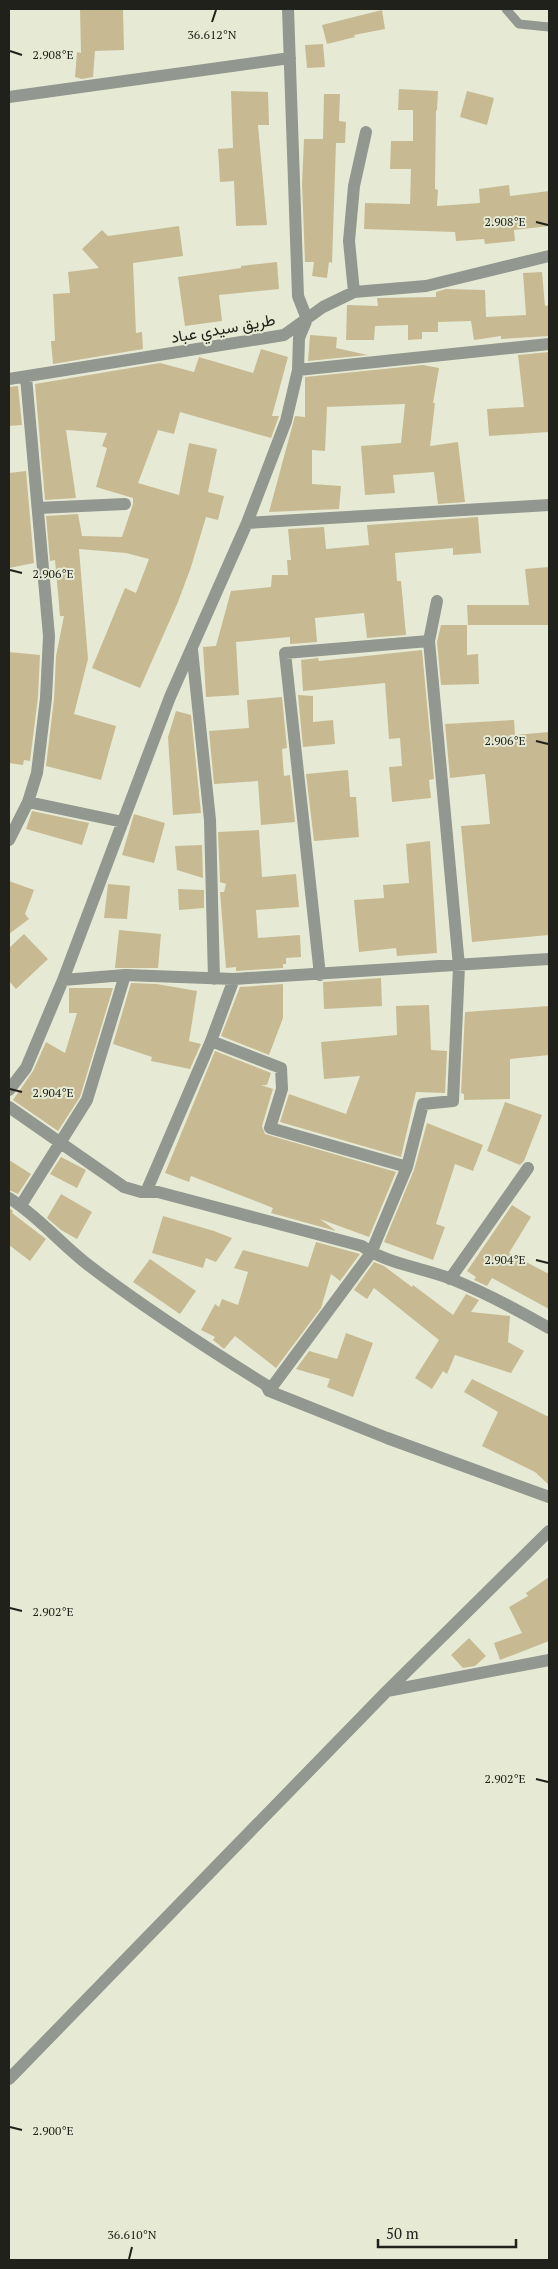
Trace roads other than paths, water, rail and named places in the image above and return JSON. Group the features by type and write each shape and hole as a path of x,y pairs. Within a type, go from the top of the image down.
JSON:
{"street":[{"path":"9,1090 26,1068 64,980 170,697 247,524 286,421 298,370 299,338 308,319 298,296 288,9"},
{"path":"9,97 290,58"},
{"path":"354,292 349,241 354,186 366,132"},
{"name":"طريق سيدي عباد","path":"9,379 284,334 323,307 354,292 426,286 549,256"},
{"path":"298,370 549,344"},
{"path":"9,840 28,802 37,774 46,698 49,636 26,377"},
{"path":"38,508 124,504"},
{"path":"247,524 549,505"},
{"path":"269,1391 371,1253 407,1167 423,1104 453,1102 459,966 429,641 437,601"},
{"path":"320,975 285,653 429,641"},
{"path":"192,649 210,820 214,979"},
{"path":"28,802 123,822"},
{"path":"64,980 126,975 234,979 549,960"},
{"path":"21,1205 61,1145 87,1100 126,975"},
{"path":"146,1192 211,1041 234,979"},
{"path":"211,1041 280,1068 282,1089 270,1128 407,1167"},
{"path":"9,1107 124,1188 158,1192 362,1246 371,1253 450,1279 499,1299 549,1328"},
{"path":"450,1279 528,1168"},
{"path":"9,1198 21,1205 86,1263 183,1332 266,1385 269,1391 387,1438 549,1497"},
{"path":"9,2080 387,1691 549,1532"},
{"path":"387,1691 549,1660"}],"lane":[{"path":"506,9 519,24 549,27"}]}
